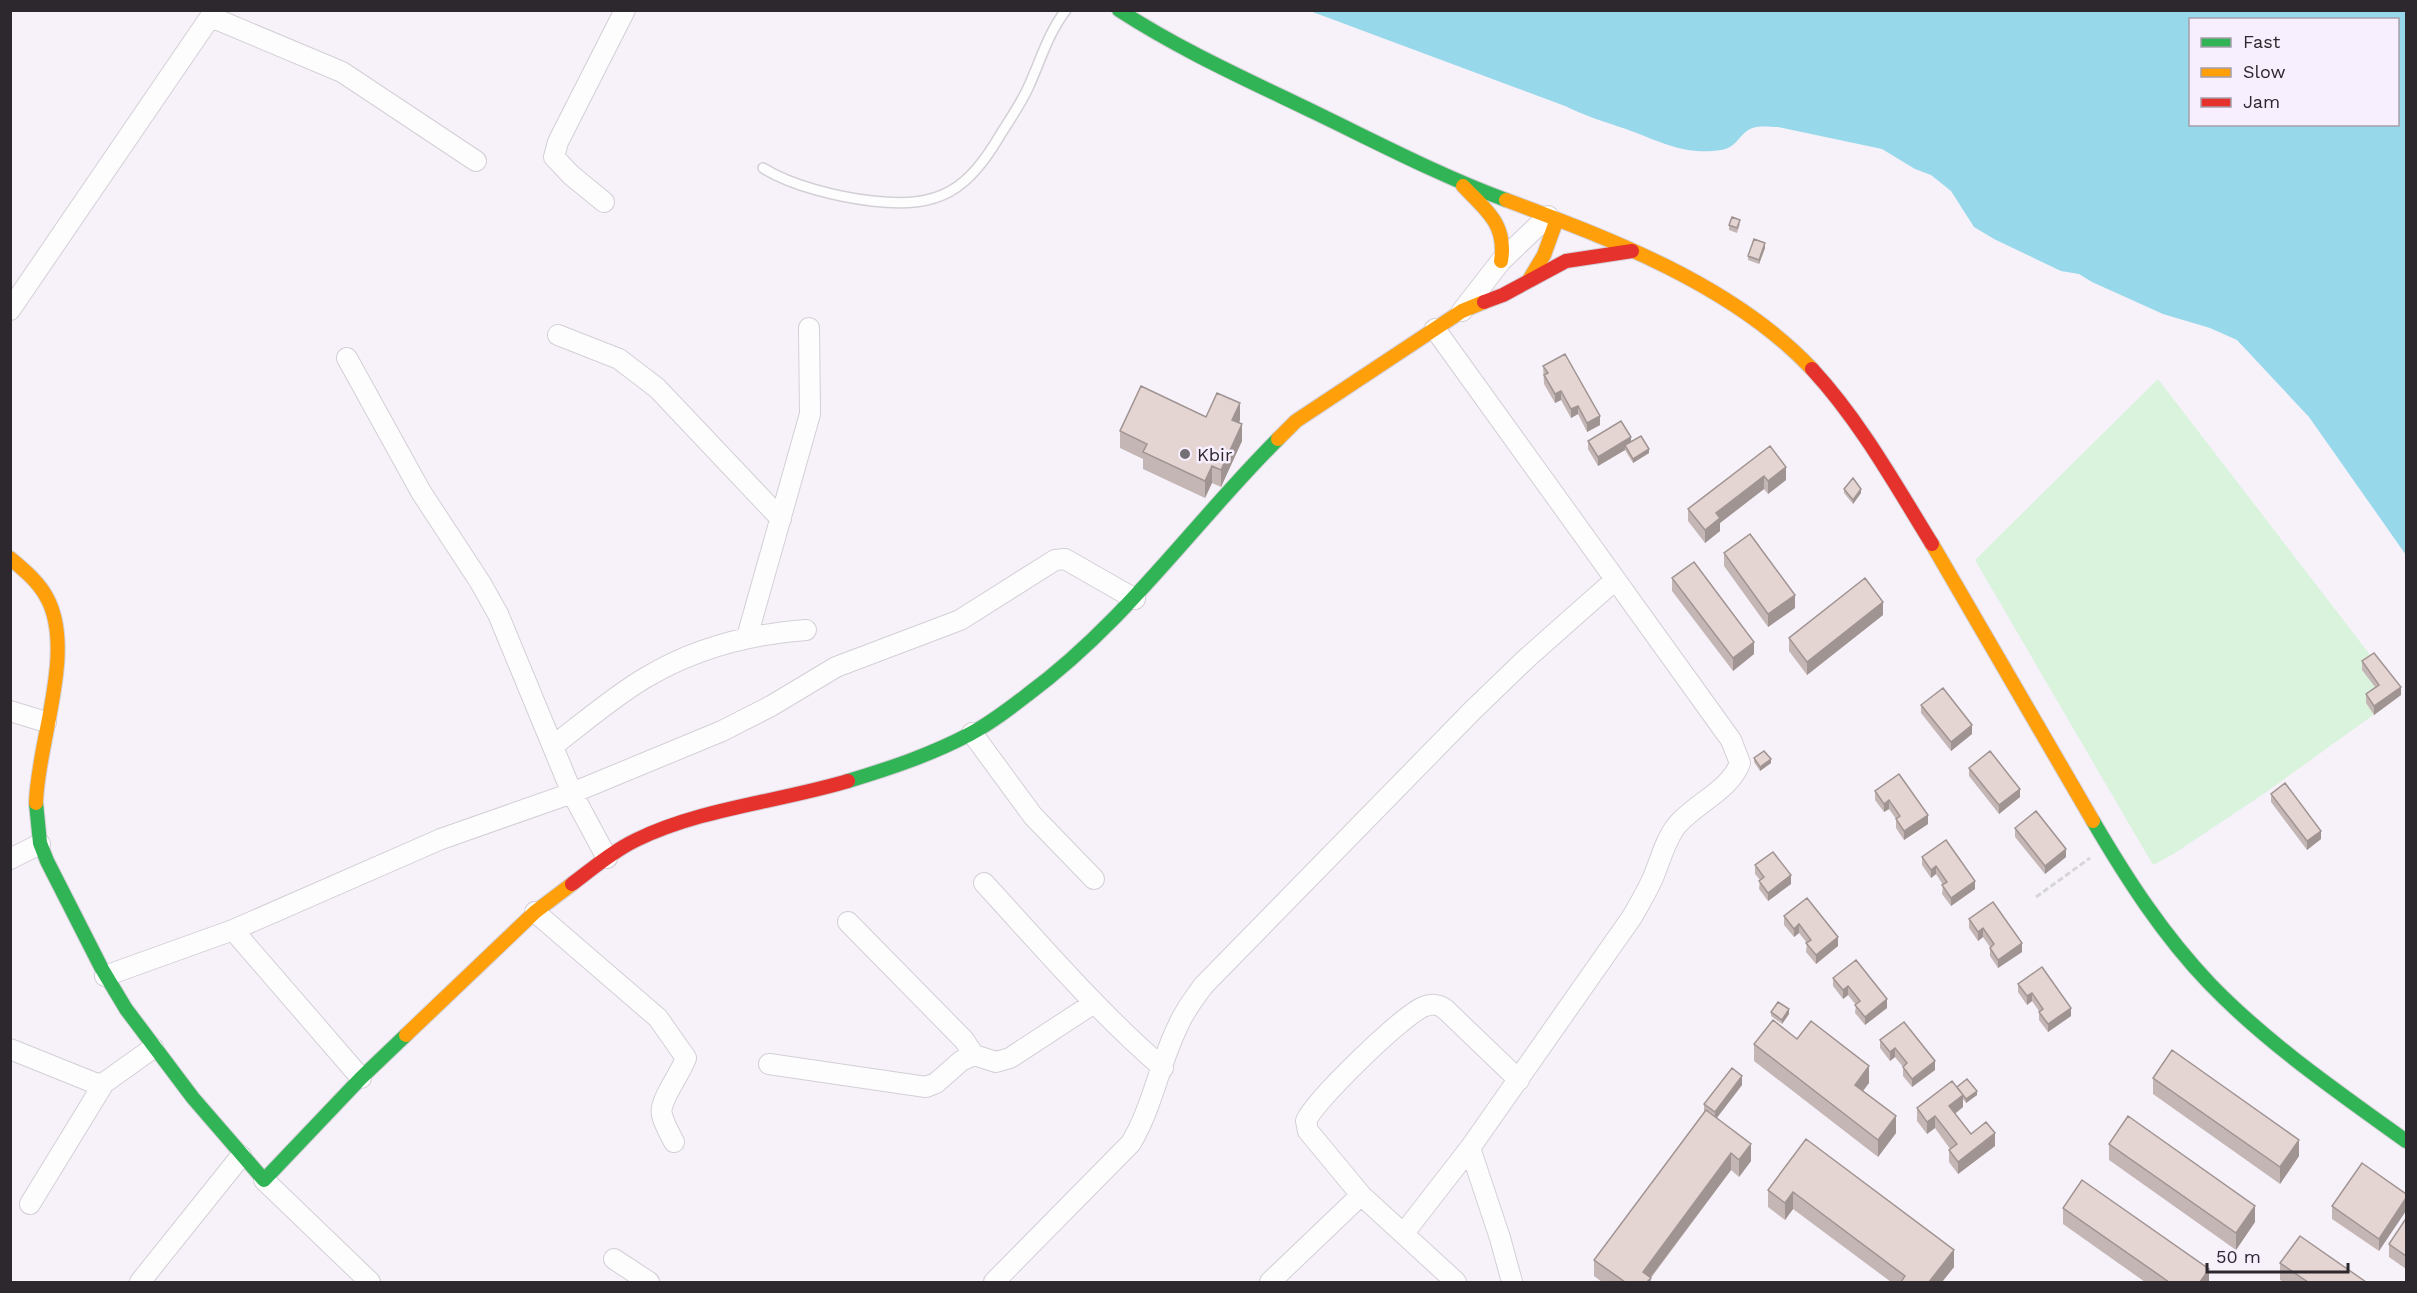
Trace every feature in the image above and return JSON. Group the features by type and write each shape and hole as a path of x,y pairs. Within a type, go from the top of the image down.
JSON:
{"street":[{"path":"604,202 571,176 554,157 558,142 625,10"},
{"path":"1119,10 1232,73 1458,181 1632,250 1737,309 1806,363 1824,384 1891,478 1949,572 2107,846 2157,921 2196,972 2246,1021 2406,1141"},
{"path":"10,310 213,14 342,72 476,161"},
{"path":"1458,181 1500,228 1504,248 1501,261"},
{"path":"1462,311 1501,261 1552,217"},
{"path":"1529,280 1544,255 1552,217"},
{"path":"264,1180 361,1078 535,912 607,858 635,840 681,823 753,803 838,784 913,761 972,733 1056,674 1099,636 1135,599 1253,464 1296,421 1462,311 1503,295 1566,261 1632,250"},
{"path":"747,637 810,414 809,328"},
{"path":"1404,1233 1470,1148 1632,917 1652,881 1676,826 1689,812 1729,780 1737,771 1740,763 1731,740 1435,329"},
{"path":"558,334 619,358 657,388 781,519"},
{"path":"346,358 421,492 480,582 498,614 572,793 607,858"},
{"path":"10,558 43,592 51,605 56,626 58,651 37,769 34,799 40,844 105,976 153,1048 241,1156 370,1282"},
{"path":"105,976 233,930 441,839 572,793 722,732 771,706 836,666 960,620 1055,560 1065,559 1135,599"},
{"path":"994,1282 1131,1143 1143,1123 1176,1028 1188,1006 1203,986 1465,717 1527,658 1616,580"},
{"path":"553,746 643,678 700,651 766,633 806,630"},
{"path":"10,711 46,722"},
{"path":"972,733 1033,816 1094,879"},
{"path":"10,859 40,844"},
{"path":"984,883 1094,1003 1131,1041 1163,1068"},
{"path":"535,912 658,1018 686,1058 681,1073 662,1103 661,1114 674,1142"},
{"path":"848,922 964,1040 974,1055 996,1062 1010,1058 1094,1003"},
{"path":"233,930 361,1078"},
{"path":"1456,1282 1361,1195 1308,1131 1306,1121 1344,1076 1410,1015 1424,1007 1439,1004 1519,1080"},
{"path":"30,1204 104,1083 153,1048"},
{"path":"10,1049 74,1076 97,1084 104,1083"},
{"path":"769,1064 926,1087 936,1083 961,1061 974,1055"},
{"path":"1470,1148 1512,1282"},
{"path":"140,1282 241,1156"},
{"path":"1270,1282 1361,1195"},
{"path":"614,1258 649,1282"}],"lane":[{"path":"763,168 778,177 851,199 902,204 941,197 967,181 987,157 1027,91 1056,23 1066,10"}],"path":[{"path":"2036,897 2107,846"}],"green space":[{"path":"2158,379 2401,695 2265,793 2172,855 2153,865 1975,560"}],"water":[{"path":"1310,11 2406,11 2406,555 2309,417 2237,340 2210,328 2163,314 2079,274 2061,271 1994,239 1974,227 1951,191 1931,175 1915,169 1882,149 1778,127 1750,129 1726,149 1696,151 1661,142"}],"building":[{"path":"1732,217 1740,220 1737,228 1729,225"},
{"path":"1754,239 1765,243 1759,260 1748,256"},
{"path":"1565,354 1600,416 1587,423 1578,406 1571,409 1561,391 1555,394 1544,375 1548,373 1543,366"},
{"name":"Kbir","path":"1141,386 1206,417 1217,393 1240,403 1232,420 1242,424 1221,470 1212,466 1205,481 1143,452 1147,444 1120,431"},
{"path":"1621,421 1631,437 1598,457 1588,441"},
{"path":"1641,436 1649,449 1633,459 1625,445"},
{"path":"1770,446 1786,467 1768,481 1764,476 1716,513 1720,518 1705,530 1688,509"},
{"path":"1853,478 1861,489 1853,500 1844,489"},
{"path":"1750,534 1795,595 1768,614 1724,553"},
{"path":"1694,562 1754,642 1733,658 1672,578"},
{"path":"1865,578 1883,602 1807,662 1789,638"},
{"path":"2374,653 2401,687 2374,706 2366,694 2379,685 2362,661"},
{"path":"1943,688 1972,725 1951,742 1921,705"},
{"path":"1764,751 1771,759 1760,767 1754,758"},
{"path":"1990,751 2020,789 1999,805 1969,768"},
{"path":"1899,774 1928,815 1904,831 1896,819 1900,816 1889,800 1884,804 1875,791"},
{"path":"2285,783 2321,831 2307,841 2271,794"},
{"path":"2036,811 2066,849 2045,866 2015,828"},
{"path":"1946,840 1975,881 1951,898 1942,885 1947,882 1936,866 1931,870 1922,857"},
{"path":"1773,852 1791,875 1768,893 1759,881 1764,877 1755,865"},
{"path":"1807,898 1838,937 1816,955 1806,943 1811,940 1799,924 1794,929 1784,916"},
{"path":"1993,902 2022,943 1998,960 1990,948 1994,944 1983,928 1978,932 1969,919"},
{"path":"1856,960 1887,999 1865,1017 1855,1005 1860,1001 1848,986 1843,990 1833,978"},
{"path":"2042,967 2071,1008 2048,1024 2039,1012 2043,1009 2032,993 2027,996 2018,984"},
{"path":"1778,1002 1789,1009 1782,1020 1771,1012"},
{"path":"1773,1020 1797,1039 1811,1021 1869,1066 1855,1085 1896,1116 1878,1140 1754,1044"},
{"path":"1904,1022 1935,1061 1912,1079 1903,1067 1907,1063 1895,1048 1890,1052 1880,1040"},
{"path":"2172,1050 2299,1140 2280,1167 2153,1078"},
{"path":"1732,1068 1742,1076 1715,1112 1704,1104"},
{"path":"1967,1079 1977,1091 1966,1099 1957,1087"},
{"path":"1952,1081 1963,1095 1949,1106 1971,1134 1986,1122 1995,1133 1958,1162 1949,1150 1957,1144 1935,1116 1927,1122 1917,1108"},
{"path":"1706,1110 1751,1144 1739,1160 1731,1153 1643,1272 1651,1278 1647,1282 1625,1282 1594,1260"},
{"path":"2128,1116 2255,1206 2236,1233 2109,1144"},
{"path":"1806,1139 1954,1250 1929,1282 1901,1282 1905,1276 1793,1192 1785,1203 1768,1190"},
{"path":"2362,1163 2406,1194 2406,1198 2379,1239 2332,1206"},
{"path":"2082,1180 2209,1269 2200,1282 2169,1282 2063,1208"},
{"path":"2406,1221 2406,1256 2389,1244"},
{"path":"2300,1236 2366,1282 2308,1282 2280,1263"}],"traffic: fast":[{"path":"1119,10 1167,39 1242,77 1434,170 1506,200"},
{"path":"848,781 955,742 1007,711 1063,667 1127,605 1278,439"},
{"path":"36,803 40,843 47,861 102,969 126,1009 193,1098 264,1180 361,1078 406,1035"},
{"path":"2093,821 2147,906 2210,984 2280,1047 2329,1086 2406,1141"}],"traffic: slow":[{"path":"1463,186 1487,211 1498,227 1502,248 1501,261"},
{"path":"1506,200 1628,248 1708,289 1746,313 1780,339 1812,369"},
{"path":"1529,280 1544,255 1557,219"},
{"path":"1278,439 1296,421 1462,311 1484,302"},
{"path":"1932,544 2093,821"},
{"path":"10,558 44,592 55,620 58,644 57,671 36,803"},
{"path":"406,1035 535,912 572,884"}],"traffic: jam":[{"path":"1484,302 1503,295 1566,261 1632,251"},
{"path":"1812,369 1861,431 1932,544"},
{"path":"572,884 619,849 661,829 714,813 848,781"}],"place":[{"name":"Kbir","path":"1185,454"}]}
